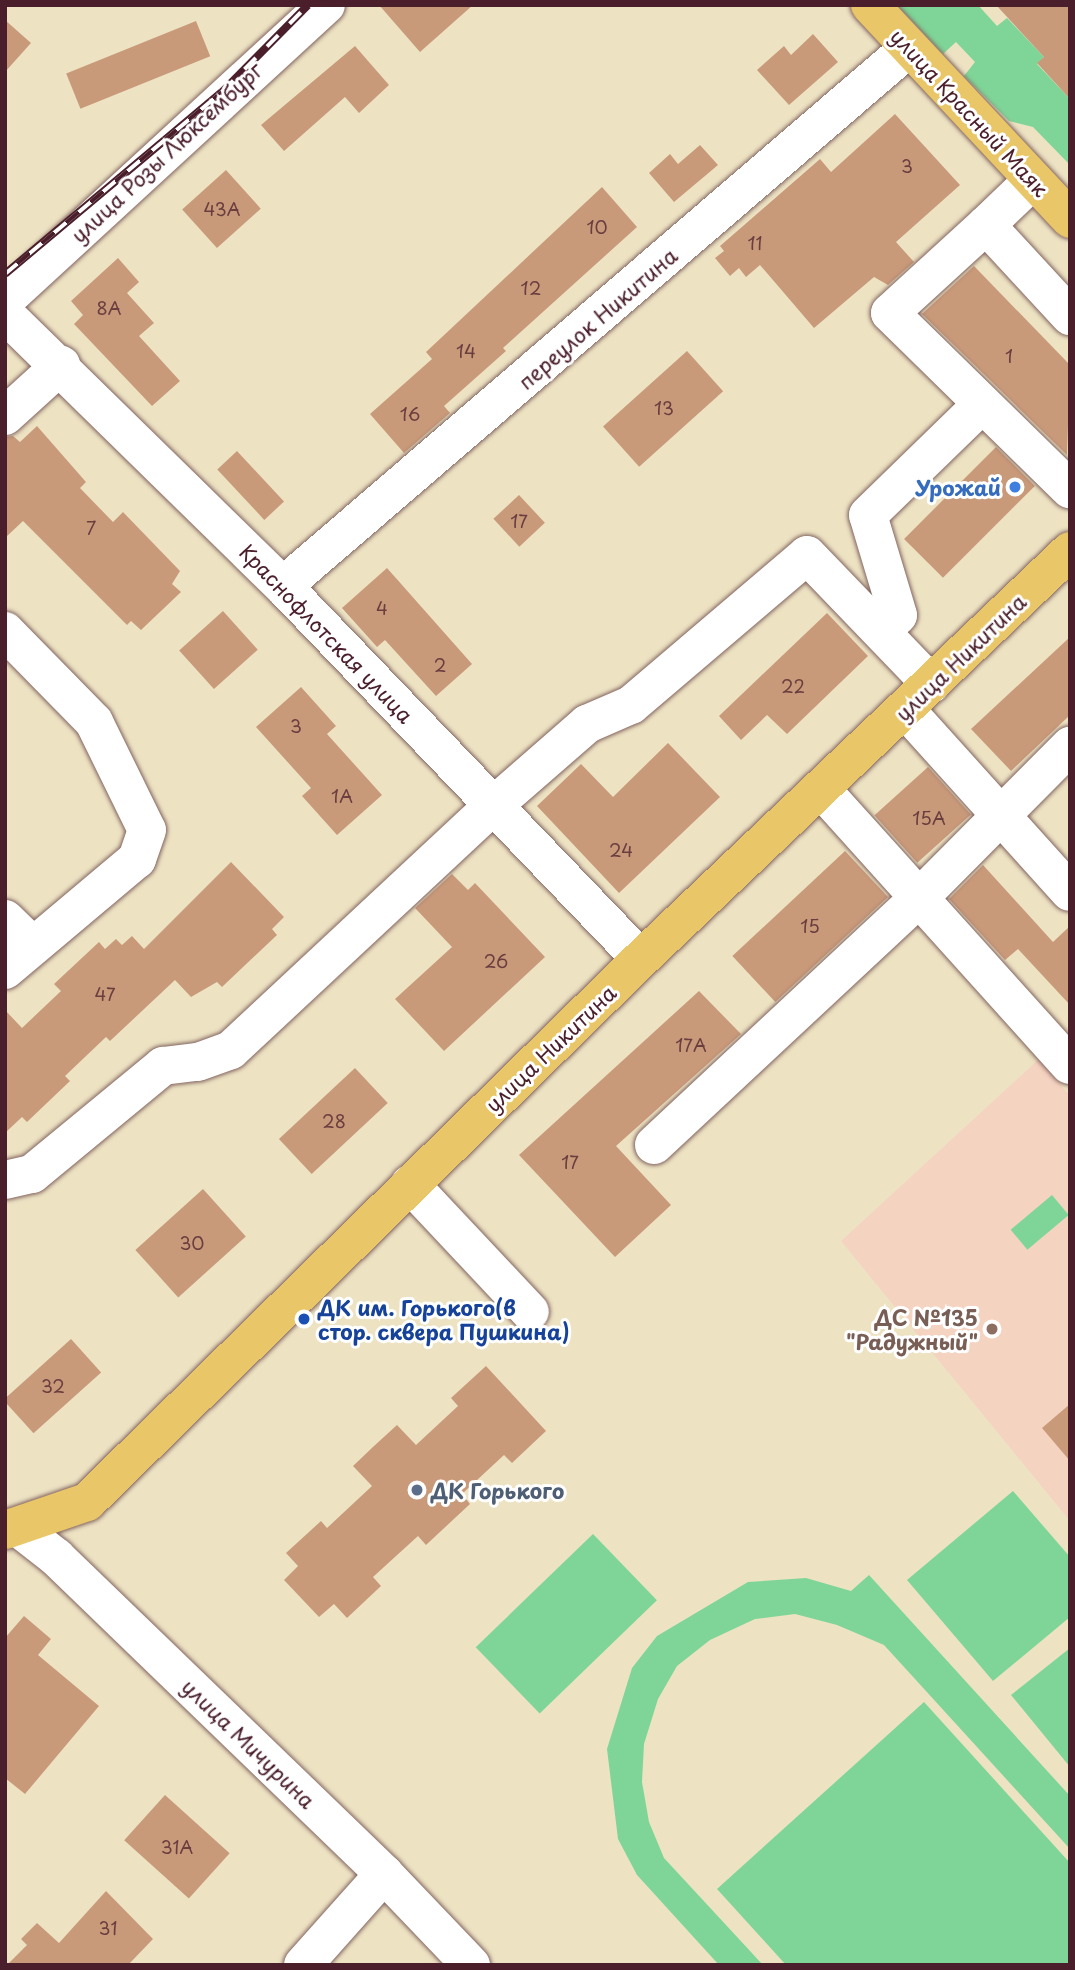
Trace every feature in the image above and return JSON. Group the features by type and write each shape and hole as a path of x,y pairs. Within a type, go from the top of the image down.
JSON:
{"main road":[{"name":"улица Красный Маяк","path":"870,5 1070,219"},
{"name":"улица Никитина","path":"13,1529 87,1502 641,960 1070,551"}],"street":[{"name":"улица Розы Люксембург","path":"5,300 326,5"},
{"name":"переулок Никитина","path":"283,586 909,48"},
{"path":"1033,180 890,313 981,405 1070,489"},
{"path":"986,225 1070,316"},
{"name":"Краснофлотская улица","path":"5,314 61,365 283,586 641,960"},
{"path":"5,416 61,365"},
{"path":"881,631 898,615 868,515 981,405"},
{"path":"5,1180 32,1174 163,1066 198,1062 232,1050 493,806 587,724 631,705 807,555 881,631 918,696 999,813 1070,892"},
{"path":"5,970 19,932 137,859 147,830 94,722 9,643"},
{"path":"654,1145 920,897 999,813 1070,746"},
{"path":"822,790 1070,1065"},
{"path":"410,1184 530,1312"},
{"name":"улица Мичурина","path":"13,1529 56,1557 384,1874 471,1965"},
{"path":"303,1965 384,1874"}],"shaded area":[{"name":"ДС №135 \"Радужный\"","path":"1039,1059 1070,1096 1070,1521 841,1241"}],"green space":[{"path":"897,5 978,5 997,26 1007,18 1044,57 1037,64 1070,99 1070,165 1033,127 1009,121 964,76 975,62 956,42 943,54"},
{"path":"1052,1195 1069,1215 1027,1250 1011,1230"},
{"path":"1013,1491 1070,1557 1070,1617 993,1681 907,1580"},
{"path":"593,1534 657,1600 540,1713 476,1647"},
{"path":"869,1575 1070,1796 1070,1849 884,1645 837,1625 795,1614 755,1619 710,1640 677,1666 658,1699 644,1744 642,1782 649,1822 664,1858 763,1965 719,1965 637,1875 618,1839 607,1749 632,1668 657,1636 748,1582 806,1578 851,1591"},
{"path":"1070,1648 1070,1767 1011,1695"},
{"path":"924,1702 1070,1863 1070,1965 786,1965 717,1889"}],"building":[{"path":"379,5 473,5 420,52"},
{"path":"996,5 1070,5 1070,99 1037,63 1044,57"},
{"path":"5,20 31,43 5,72"},
{"path":"196,21 210,56 80,109 66,73"},
{"path":"813,34 838,62 789,105 757,70 784,46 791,55"},
{"path":"355,46 389,85 359,113 345,97 284,151 261,125"},
{"path":"895,114 960,185 896,242 914,262 888,285 874,277 814,328 760,265 746,277 739,268 730,276 715,258 724,251 720,246 820,159 831,172"},
{"path":"700,145 718,165 674,202 649,173 670,154 678,164"},
{"path":"226,170 261,209 217,248 182,209"},
{"path":"602,187 637,227 503,348 506,351 444,406 450,413 404,453 370,414 432,359 426,352"},
{"path":"118,258 139,282 127,293 154,323 139,336 180,381 152,406 74,324 83,315 71,301"},
{"path":"974,266 1070,365 1067,455 922,314"},
{"path":"687,351 723,391 639,467 603,427"},
{"path":"37,426 86,482 80,488 113,522 123,512 180,571 172,584 181,592 141,630 131,621 127,625 23,521 5,538 5,437 13,436 20,442"},
{"path":"996,447 1035,486 943,578 904,539"},
{"path":"237,451 284,501 264,520 217,469"},
{"path":"519,495 545,523 519,547 493,519"},
{"path":"387,568 472,664 436,696 385,640 377,647 342,608"},
{"path":"223,611 258,650 214,689 179,650"},
{"path":"827,613 868,656 787,734 767,715 741,740 719,716"},
{"path":"1070,637 1070,715 1011,771 971,729"},
{"path":"301,687 336,726 327,734 382,795 337,835 302,796 311,788 256,727"},
{"path":"668,743 720,797 619,893 537,806 581,764 613,797"},
{"path":"928,767 971,815 917,863 874,815"},
{"path":"845,851 888,897 775,1002 732,956"},
{"path":"231,862 284,917 272,929 277,935 222,987 217,982 191,997 175,980 110,1041 106,1037 65,1076 70,1081 27,1122 22,1117 5,1133 5,1010 22,1028 61,991 54,984 99,942 105,949 116,939 122,945 132,936 144,949"},
{"path":"983,865 1053,942 1070,926 1070,1005 1018,949 1005,960 949,899"},
{"path":"452,874 468,890 475,883 545,957 444,1051 395,999 452,947 415,908"},
{"path":"699,991 741,1034 616,1146 671,1205 615,1257 519,1155"},
{"path":"355,1068 388,1103 312,1174 279,1139"},
{"path":"203,1189 246,1237 178,1297 135,1250"},
{"path":"71,1339 101,1372 33,1433 5,1398"},
{"name":"ДК Горького","path":"486,1366 546,1431 512,1463 504,1455 462,1494 470,1504 426,1545 418,1536 373,1577 381,1586 347,1618 334,1604 319,1617 284,1580 298,1566 286,1553 321,1521 327,1528 372,1486 353,1466 374,1446 397,1425 416,1445 458,1406 451,1398"},
{"path":"1070,1404 1070,1461 1042,1428"},
{"path":"24,1616 51,1639 38,1655 99,1706 25,1794 5,1778 5,1638"},
{"path":"165,1795 230,1853 189,1899 124,1840"},
{"path":"106,1891 153,1939 128,1965 7,1965 27,1945 21,1939 37,1923 59,1943"}],"railway":[{"path":"5,274 222,92 308,5"}],"place":[{"name":"Урожай","path":"1015,487"},
{"name":"ДК им. Горького(в стор. сквера Пушкина)","path":"304,1319"},
{"name":"ДС №135 \"Радужный\"","path":"992,1329"},
{"name":"ДК Горького","path":"417,1490"}]}
